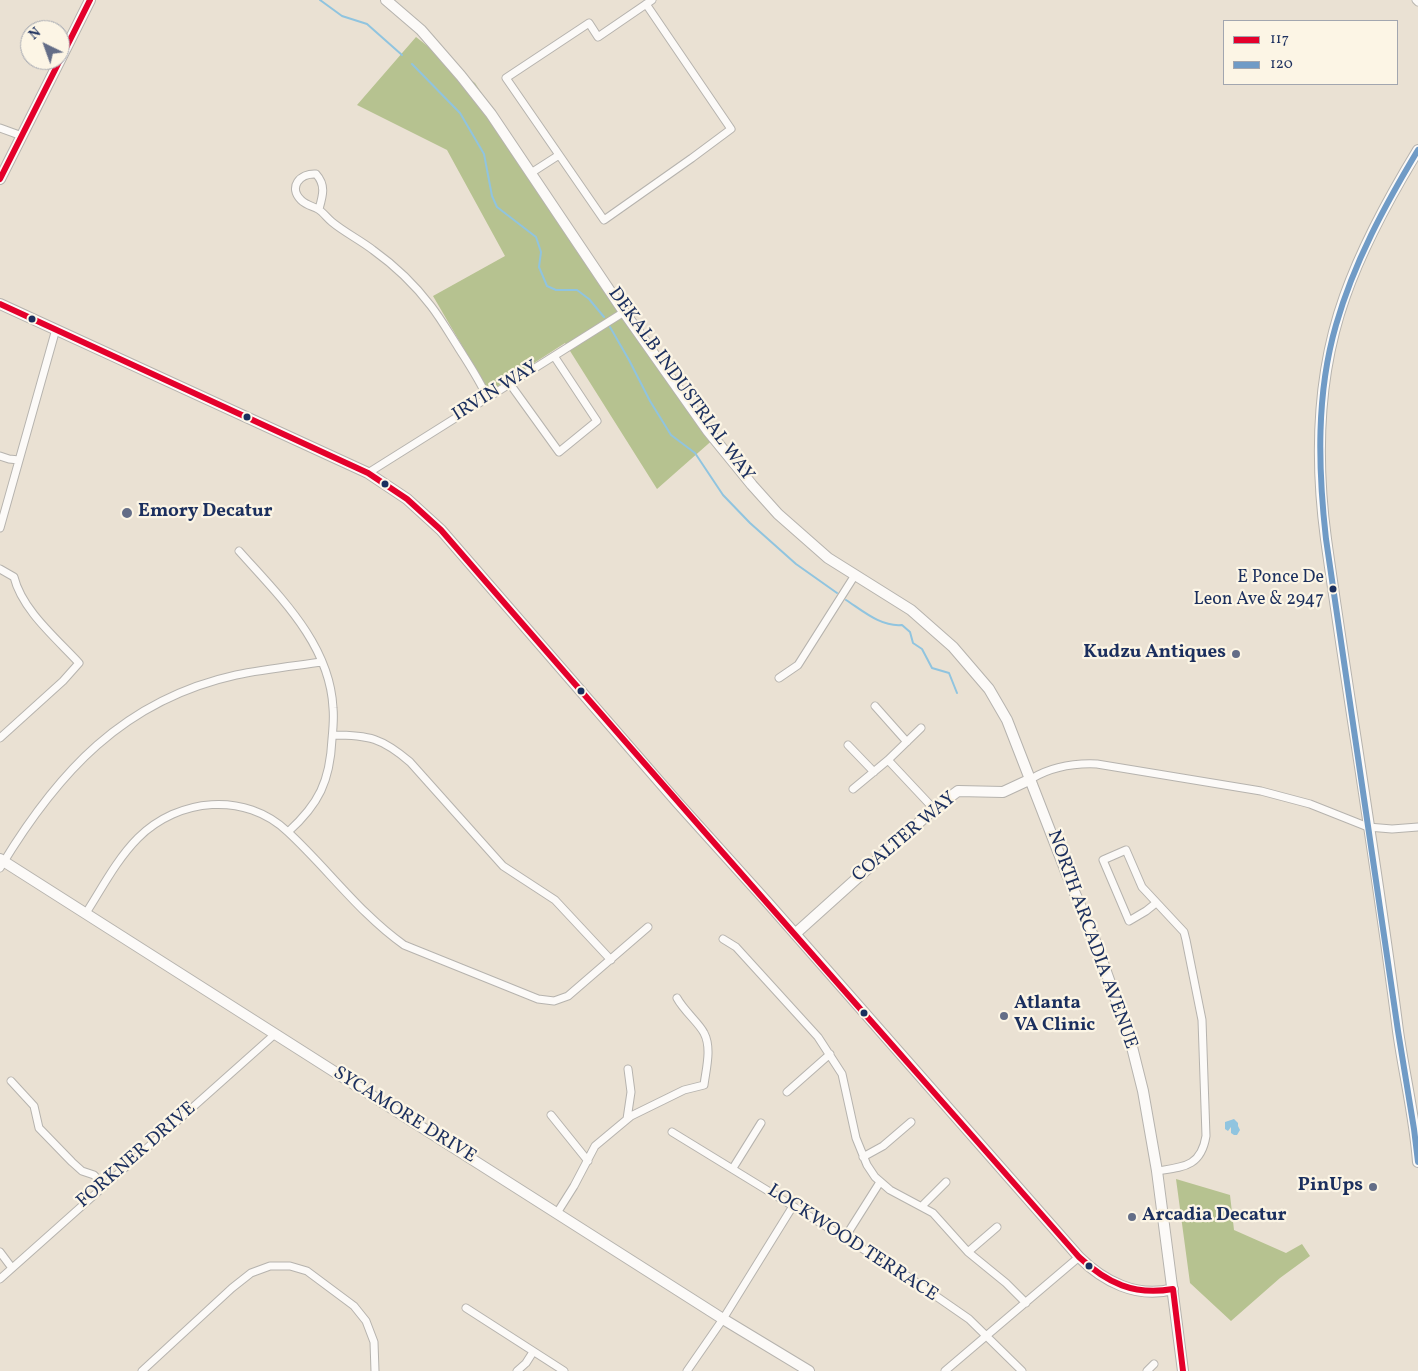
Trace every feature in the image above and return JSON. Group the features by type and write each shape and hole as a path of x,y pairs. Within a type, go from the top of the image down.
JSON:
{"main road":[{"path":"70,40 90,0"},
{"name":"DEKALB INDUSTRIAL WAY","path":"386,0 422,30 491,114 624,312 708,431 752,485 778,514 828,558 911,610 953,647 989,689 1008,720 1031,779"},
{"path":"0,179 55,70"},
{"path":"1417,152 1363,250 1345,295 1326,367 1319,429 1322,511 1368,827 1386,934 1402,1062 1418,1162"},
{"path":"0,304 368,473 407,500 441,530 677,802 1078,1257 1088,1267 1118,1285 1139,1290 1173,1289"},
{"name":"COALTER WAY","path":"795,934 934,809 958,791 1003,792 1031,779"},
{"name":"NORTH ARCADIA AVENUE","path":"1031,779 1068,877 1094,938 1130,1039 1143,1091 1157,1171 1183,1371"},
{"name":"SYCAMORE DRIVE","path":"1,863 86,913 809,1371"}],"street":[{"path":"649,2 732,128 604,220 506,78 589,23 598,37 649,2"},
{"path":"0,128 22,136"},
{"path":"531,173 559,155"},
{"path":"319,209 323,197 323,183 316,174 307,173 300,178 296,187 297,194 308,206 319,209 332,222 372,249 394,267 430,305 487,396"},
{"name":"IRVIN WAY","path":"368,473 487,396 510,384 624,312"},
{"path":"0,528 4,503 19,460 56,330"},
{"path":"510,384 559,452 597,421 554,356"},
{"path":"0,456 19,460"},
{"path":"239,551 295,615 322,662 329,683 333,707 332,749 325,785 312,807 288,832"},
{"path":"0,569 14,577 16,586 26,604 79,663 63,681 0,738"},
{"path":"779,678 798,665 855,575"},
{"path":"1,863 47,798 78,762 122,726 146,710 176,695 205,684 228,678 322,662"},
{"path":"875,706 907,742"},
{"path":"853,789 888,760 921,728"},
{"path":"332,735 362,735 386,743 396,749 410,762 503,866 555,900 611,960"},
{"path":"848,745 874,772"},
{"path":"888,760 934,809"},
{"path":"1031,779 1047,771 1078,764 1097,764 1234,785 1283,796 1331,811 1368,827 1392,829 1418,827"},
{"path":"86,913 118,863 137,839 162,819 190,807 230,804 259,812 274,820 391,935 404,945 546,1001 554,1001 568,996 648,927"},
{"path":"1156,903 1129,921 1103,860 1126,850 1142,888 1184,932 1202,1020 1206,1136 1204,1150 1192,1163 1181,1168 1157,1171"},
{"path":"723,939 736,946 818,1037 830,1054 842,1074 856,1138 871,1172 890,1190 933,1213 968,1252 1006,1283 1026,1303"},
{"path":"557,1213 595,1146 627,1119 684,1090 704,1084 708,1056 704,1033 681,1006 677,998"},
{"name":"FORKNER DRIVE","path":"0,1279 103,1185 275,1034"},
{"path":"788,1092 830,1054"},
{"path":"627,1119 631,1092 628,1069"},
{"path":"11,1081 34,1106 40,1128 72,1162 82,1171 94,1174 103,1185"},
{"path":"551,1115 588,1161"},
{"path":"733,1168 761,1122"},
{"path":"863,1157 882,1146 911,1122"},
{"name":"LOCKWOOD TERRACE","path":"672,1132 907,1276 969,1319 1022,1371"},
{"path":"844,1239 880,1182"},
{"path":"922,1206 946,1182"},
{"path":"687,1371 723,1318 792,1206"},
{"path":"968,1252 997,1227"},
{"path":"0,1252 12,1268"},
{"path":"945,1371 1078,1257"},
{"path":"142,1371 232,1288 252,1274 270,1266 290,1266 307,1271 354,1306 366,1321 374,1342 375,1371"},
{"path":"466,1308 564,1371"},
{"path":"517,1371 526,1363 533,1352"},
{"path":"1147,1371 1154,1364"}],"green space":[{"path":"416,37 475,83 602,278 716,437 657,489 565,343 489,392 433,296 505,256 447,150 357,105"},
{"path":"1176,1179 1230,1195 1234,1230 1286,1253 1302,1244 1310,1256 1280,1278 1231,1321 1190,1283"}],"water":[{"path":"1234,1119 1238,1123 1240,1130 1237,1135 1231,1133 1231,1127 1228,1131 1225,1129 1225,1122"}],"waterway":[{"path":"320,0 342,16 367,24 402,55"},
{"path":"412,64 460,113 484,154 492,196 497,207 536,237 541,252 539,267 547,286 556,290 577,290 589,299 604,317"},
{"path":"610,327 650,401 671,435 695,453 723,495 750,523 796,564 837,593"},
{"path":"846,600 880,621 902,625 910,632 913,643 922,649 932,668 949,673 957,693"}],"transit line":[{"name":"117","path":"70,40 90,0"},
{"name":"117","path":"0,179 55,70"},
{"name":"120","path":"1418,150 1371,234 1343,302 1336,325 1325,378 1320,431 1321,485 1326,539 1418,1162"},
{"name":"117","path":"0,304 368,473 407,499 441,530 1079,1257 1100,1274 1122,1285 1146,1291 1173,1289 1183,1371"}],"place":[{"name":"Emory Decatur","path":"127,513"},
{"name":"E Ponce De Leon Ave & 2947","path":"1333,589"},
{"name":"Kudzu Antiques","path":"1236,654"},
{"name":"Atlanta VA Clinic","path":"1004,1016"},
{"name":"PinUps","path":"1373,1187"},
{"name":"Arcadia Decatur","path":"1132,1217"}]}
